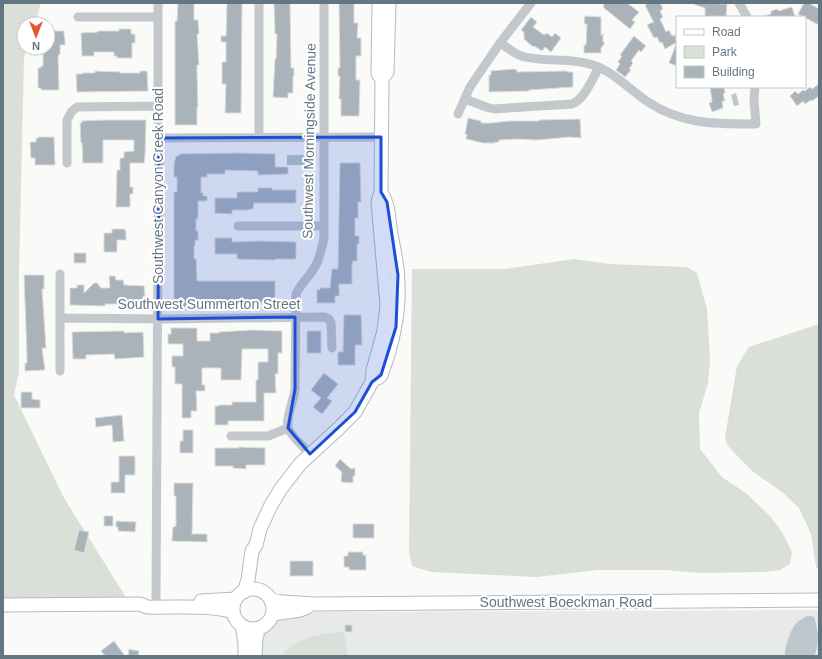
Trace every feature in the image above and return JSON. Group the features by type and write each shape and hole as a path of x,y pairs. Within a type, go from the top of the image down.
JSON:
{"main road":[{"path":"379,3 378,74 382,79"},
{"path":"258,590 256,545 260,530 270,507 280,490 296,469 355,412 372,382 373,370 384,331 387,305 378,202 381,192 382,79 387,72 389,3"},
{"path":"142,604 147,607 219,610 238,601 248,590 258,590 266,594 271,600 273,607 270,620 265,625 253,630 242,626 236,620 238,601 248,580 252,551 256,545"},
{"path":"3,605 142,604 149,600 238,601"},
{"name":"Southwest Boeckman Road","path":"271,600 314,604 819,600"},
{"name":"Southwest Boeckman Road","path":"272,614 300,610 314,604"},
{"path":"242,626 245,643 245,656"},
{"path":"255,656 256,638 259,628"}],"street":[{"name":"Southwest Canyon Creek Road","path":"156,600 159,138 158,3"},
{"path":"259,3 259,137"},
{"name":"Southwest Morningside Avenue","path":"288,428 288,418 294,401 295,389 296,294 301,284 315,266 320,256 323,243 324,3"},
{"path":"458,114 470,87 500,43 531,3"},
{"path":"739,3 746,16"},
{"path":"78,17 158,17"},
{"path":"500,43 521,56 573,60 599,67 613,75 648,102 673,115 704,123 756,124 754,100 755,88"},
{"path":"465,99 486,107 494,108 572,104 577,102 582,97 599,67"},
{"path":"67,163 67,120 69,114 74,108 81,106 158,106"},
{"path":"159,138 381,137"},
{"path":"238,226 324,226"},
{"path":"60,274 60,371"},
{"name":"Southwest Summerton Street","path":"60,318 325,318 329,319 332,329 332,348"},
{"path":"231,436 268,436 288,428 310,454"}],"highlighted area":[{"path":"381,137 381,192 387,202 398,275 396,327 381,375 372,382 355,412 310,454 288,428 295,389 295,317 158,319 159,138"}],"shaded area":[{"path":"736,93 739,105 734,106 731,95"},
{"path":"287,155 308,155 308,165 287,165"},
{"path":"819,610 819,656 258,656 257,628 263,616 272,612"},
{"path":"807,616 814,617 817,627 818,642 814,656 785,656 786,645 792,629 800,620"}],"green space":[{"path":"3,3 41,3 37,16 16,16 16,56 25,56 19,272 19,372 14,395 64,498 127,599 3,598"},
{"path":"574,259 609,264 687,267 697,273 707,309 710,359 708,383 699,413 700,449 722,477 747,494 770,516 782,532 792,552 790,564 780,570 764,572 699,573 666,570 599,570 537,577 431,572 412,566 409,553 412,269 505,269"},
{"path":"819,324 819,570 816,567 811,534 799,508 782,492 752,471 728,446 725,438 737,366 749,347"},
{"path":"344,632 348,656 281,656 288,649 302,640 317,635"}],"building":[{"path":"178,3 194,3 194,20 198,20 199,34 197,34 199,65 197,65 197,125 175,125 175,21 177,21"},
{"path":"227,3 242,3 241,113 225,113 226,84 222,84 222,62 226,62 226,42 221,42 221,36 226,36"},
{"path":"274,3 290,3 291,68 294,68 294,76 293,93 288,93 288,98 273,97 277,34 275,34"},
{"path":"339,3 354,3 354,23 358,23 357,38 361,38 361,56 356,56 356,80 360,80 359,116 341,116 341,99 339,99 340,76 338,76 338,68 340,68"},
{"path":"603,3 627,3 639,12 632,20 635,22 630,29 604,8"},
{"path":"648,3 660,3 663,9 660,11 663,17 660,19 666,32 669,30 672,36 675,35 676,43 665,49 662,42 660,43 657,37 654,38 647,25 653,22 654,23 645,5"},
{"path":"804,3 809,3 819,9 819,25 806,18 806,16 798,14"},
{"path":"693,4 727,4 726,16 705,16 705,8"},
{"path":"792,7 795,16 764,16 771,14 771,11 778,9 778,11"},
{"path":"585,16 601,17 601,36 603,33 603,42 605,43 601,48 601,53 584,53 587,24 584,24"},
{"path":"531,17 537,22 533,27 544,35 547,33 552,37 555,33 561,38 551,52 545,47 542,51 532,46 524,39 524,32 521,30"},
{"path":"119,29 131,29 131,34 135,34 135,43 132,43 132,58 117,58 117,56 114,56 114,52 94,52 94,56 82,56 81,33 119,31"},
{"path":"56,31 64,31 65,45 60,45 60,54 58,56 59,90 41,90 41,88 38,88 38,68 43,66 43,56 56,56"},
{"path":"634,36 646,46 641,52 639,50 631,61 633,63 629,69 631,70 625,77 616,70 620,64 618,62 622,56 620,55"},
{"path":"676,44 676,66 669,63"},
{"path":"517,70 517,72 573,72 573,87 529,91 489,92 489,75 491,75 491,71"},
{"path":"95,71 140,73 140,71 147,71 148,91 77,92 76,74 95,73"},
{"path":"819,84 819,96 805,104 803,101 797,106 790,96 795,91 798,94 810,87 812,89"},
{"path":"710,88 724,88 725,93 723,94 725,101 722,101 723,108 712,112 709,103 712,102"},
{"path":"468,118 481,121 481,123 580,119 581,138 570,137 537,140 517,139 499,140 499,142 495,143 483,143 466,139 467,135 465,134"},
{"path":"146,120 144,163 130,163 130,187 133,187 133,194 130,194 130,207 116,207 117,170 120,170 120,158 124,158 124,152 134,151 134,140 103,140 103,163 83,163 80,123 82,123 82,121"},
{"path":"39,137 54,137 55,165 35,165 35,158 31,158 30,142 36,142 36,139"},
{"path":"179,154 275,154 275,167 288,167 288,174 258,175 258,171 225,170 225,174 207,174 207,177 201,177 201,193 203,193 203,196 207,196 207,201 198,201 196,231 198,231 198,240 195,240 194,246 197,281 275,281 275,304 267,304 267,302 220,302 220,304 196,304 196,307 174,308 174,192 177,192 177,177 174,177 174,165 176,156 179,156"},
{"path":"340,163 360,163 361,202 358,202 358,218 355,218 355,236 359,236 359,244 357,244 357,261 353,261 352,265 352,284 339,284 339,296 335,296 335,303 317,303 317,290 320,290 320,288 330,288 332,269 338,269"},
{"path":"258,188 272,188 272,190 296,190 296,203 254,203 253,209 232,210 232,214 215,213 215,198 237,198 237,192 258,192"},
{"path":"112,229 125,229 126,240 117,240 117,252 104,252 104,233 112,233"},
{"path":"215,238 232,238 232,242 296,242 296,259 237,259 237,254 215,254"},
{"path":"74,253 86,253 86,263 74,263"},
{"path":"24,275 44,275 44,289 42,289 46,348 42,348 45,370 25,371 27,356"},
{"path":"109,276 115,276 116,280 123,280 124,285 144,286 145,296 143,296 143,305 70,305 70,288 77,288 77,285 84,285 84,293 94,283 97,283 101,288 110,288"},
{"path":"344,315 361,315 362,345 355,345 355,365 338,365 338,352 343,352"},
{"path":"171,328 197,328 197,341 210,341 210,333 252,330 282,331 282,353 278,353 278,374 275,374 276,393 264,393 264,421 228,421 228,425 215,425 215,406 232,405 232,402 256,402 258,362 268,362 268,349 242,349 241,380 221,380 221,368 202,368 202,385 205,385 205,391 196,391 197,411 191,411 191,418 182,418 182,384 175,384 175,367 172,367 172,356 183,356 183,344 168,344 168,334 171,334"},
{"path":"124,331 124,333 143,332 144,357 115,359 114,354 86,355 86,359 73,359 72,332"},
{"path":"307,331 321,331 321,353 307,353"},
{"path":"324,373 338,384 327,398 332,401 322,414 313,407 321,398 311,390"},
{"path":"21,392 32,392 32,399 40,400 40,408 21,408"},
{"path":"122,415 124,441 113,442 112,425 96,427 95,418"},
{"path":"183,430 193,430 193,453 180,453 180,441 183,441"},
{"path":"215,448 265,448 265,465 246,465 246,469 233,468 233,466 215,466"},
{"path":"119,456 135,456 135,475 125,475 125,493 111,493 111,482 119,482"},
{"path":"340,459 351,469 355,468 353,483 341,482 342,472 335,466"},
{"path":"174,483 193,483 192,534 207,534 207,542 172,541 173,527 176,526 176,496 174,496"},
{"path":"104,516 113,516 113,526 104,526"},
{"path":"116,521 136,522 135,532 118,531"},
{"path":"353,524 374,524 374,538 353,538"},
{"path":"79,530 89,532 84,553 74,550"},
{"path":"348,552 363,552 363,555 366,555 366,570 349,570 349,567 344,567 344,556 348,556"},
{"path":"290,561 313,561 313,576 290,576"},
{"path":"345,625 352,625 352,632 345,632"},
{"path":"114,641 125,656 105,656 101,651"},
{"path":"129,649 139,651 138,656 128,656"}]}
